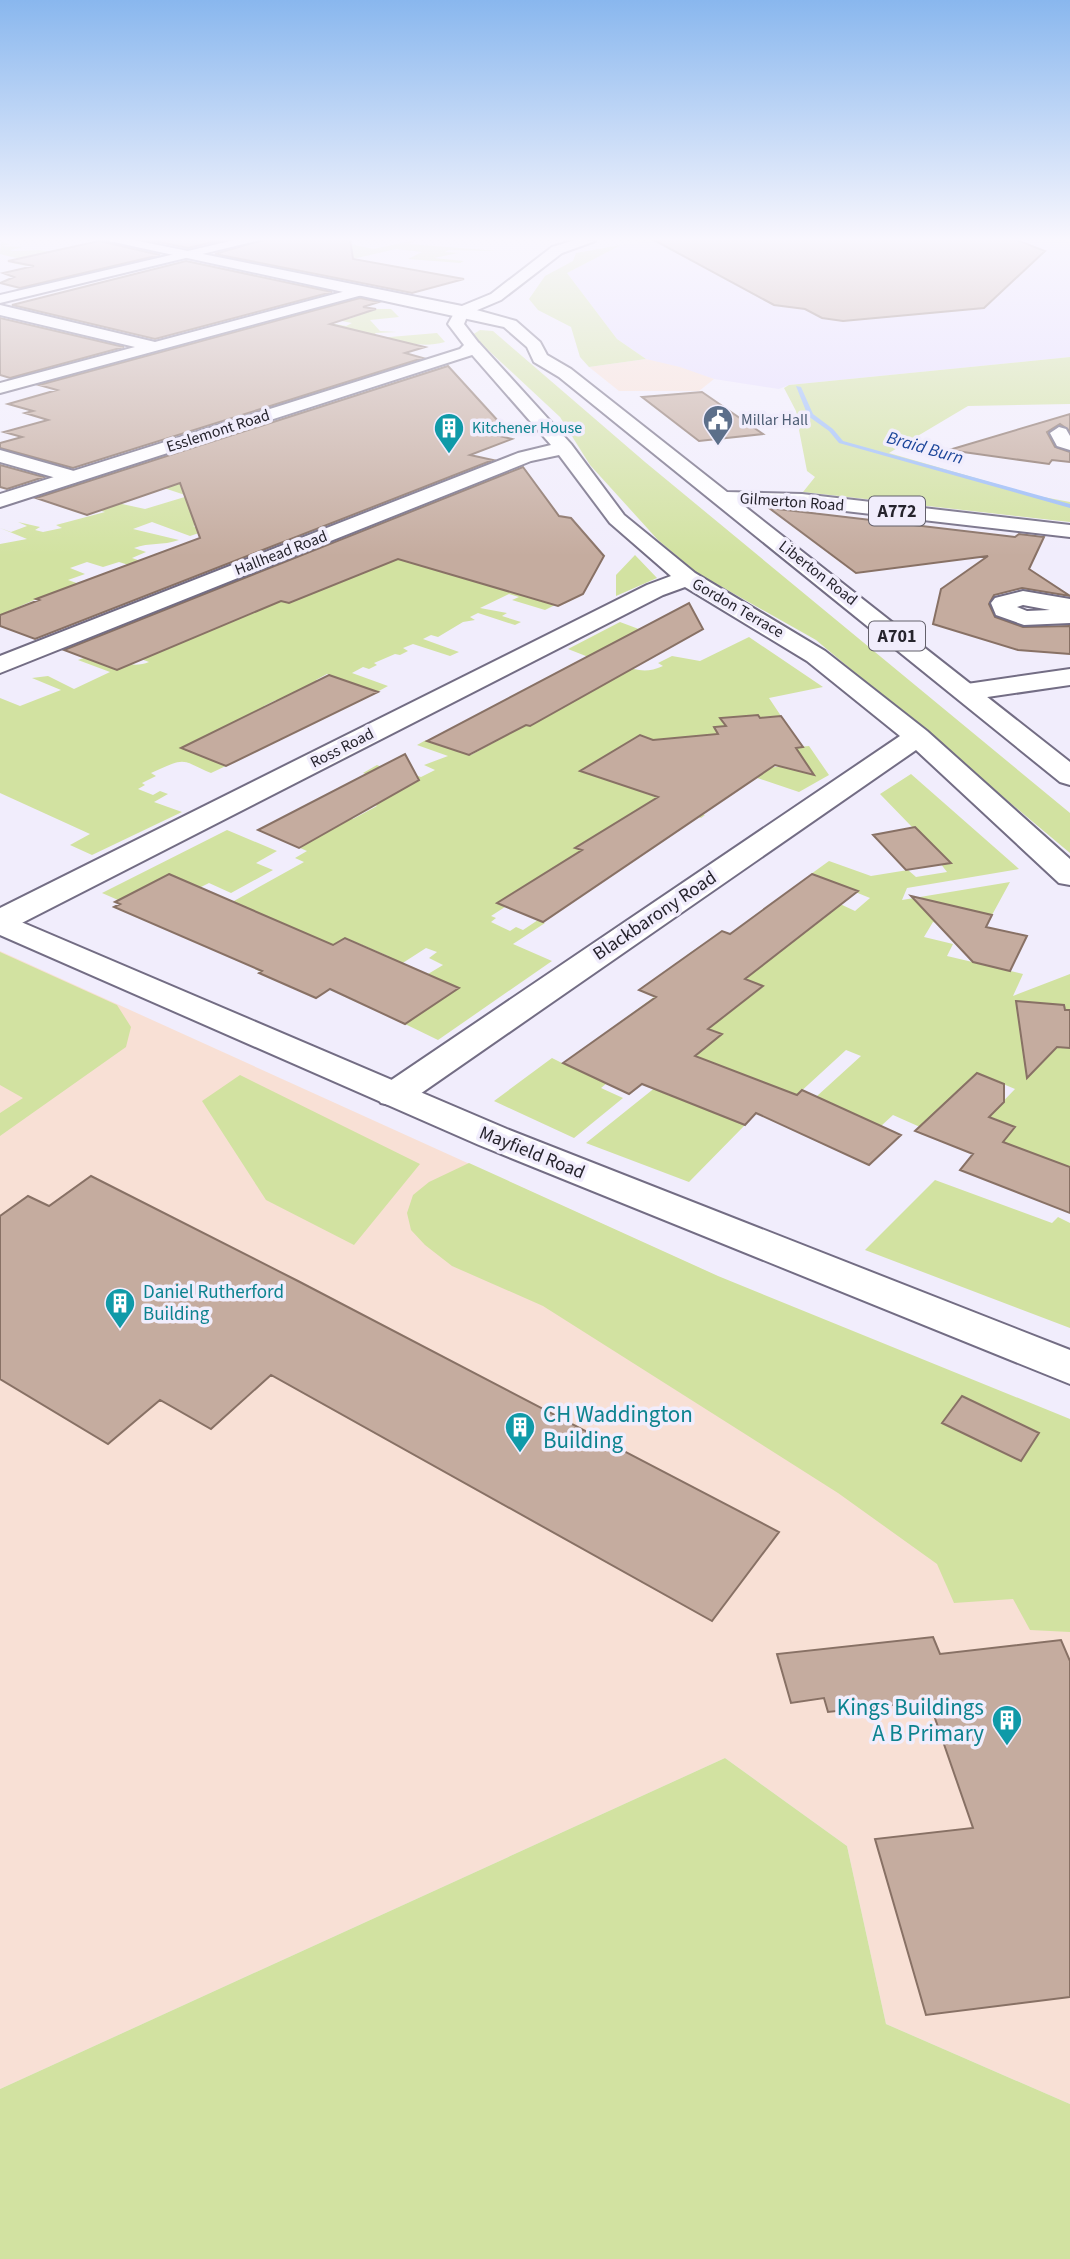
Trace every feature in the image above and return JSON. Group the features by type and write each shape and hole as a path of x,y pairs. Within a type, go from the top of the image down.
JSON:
{"street":[{"path":"143,344 154,347"},
{"path":"0,388 163,344"},
{"name":"Liberton Road","path":"533,344 540,358 565,373 1070,776"},
{"name":"Liberton Road","path":"550,344 552,358 565,373"},
{"name":"Gordon Terrace","path":"473,346 564,449 614,516 687,578 803,647 917,737 1070,876"},
{"name":"Esslemont Road","path":"0,501 460,354 473,346"},
{"name":"Hallhead Road","path":"0,665 525,457 564,449"},
{"path":"0,456 74,477"},
{"name":"Gilmerton Road","path":"723,498 802,500 1070,531"},
{"name":"Ross Road","path":"0,922 655,590 687,578"},
{"path":"1070,606 1023,598 1003,603 1004,610 1024,618 1070,616"},
{"path":"967,692 1070,677"},
{"name":"Blackbarony Road","path":"394,1095 917,737"},
{"name":"Mayfield Road","path":"0,922 493,1138 1070,1368"}],"shaded area":[{"path":"625,344 1070,344 1070,357 789,385 779,389 714,379 646,359"},
{"path":"646,359 714,379 699,391 619,391 589,367"},
{"path":"0,951 1070,1436 1070,2104 886,2024 847,1846 725,1758 0,2089"}],"green space":[{"path":"482,344 509,344 645,462 1070,813 1070,853 816,640 697,573 658,540 590,465 560,417"},
{"path":"576,344 625,344 646,359 589,367 580,357"},
{"path":"1070,357 1070,404 968,406 889,453 1038,496 1070,502 1070,522 803,492 815,477 807,471 799,430 802,424 798,423 796,411 784,388 789,385"},
{"path":"239,461 208,521 193,526 205,531 190,536 152,522 133,529 179,540 134,548 146,552 132,558 167,570 155,573 119,562 103,567 87,562 70,568 85,574 68,580 88,587 73,603 48,594 0,615 0,544 27,539 0,528 11,532 27,526 18,522 40,527 35,530 43,532 62,528 56,525 105,512 80,504 113,502 145,509 188,496 161,487"},
{"path":"397,550 456,576 555,605 545,610 512,600 519,597 509,594 480,608 507,613 502,616 521,622 515,625 478,613 470,617 475,620 463,622 438,637 431,635 423,639 459,652 450,656 413,644 403,648 408,651 400,655 395,654 374,663 377,665 369,669 363,667 352,673 388,686 377,692 327,674 316,680 333,686 293,706 276,700 264,706 310,723 198,740 182,748 228,765 211,773 188,763 178,762 151,773 156,776 142,783 145,785 138,789 153,795 160,791 168,794 154,802 182,812 92,855 70,845 90,834 0,793 0,698 20,706 61,690 32,678 48,676 74,689 110,672 78,660 96,658 132,664 149,662 141,659 281,601 289,603 326,583 335,585"},
{"path":"635,555 657,578 616,596 616,575"},
{"path":"620,622 644,631 621,665 627,667 652,670 663,666 658,663 672,656 700,661 749,637 823,687 769,698 781,716 721,719 726,726 714,727 718,734 689,737 762,768 807,765 803,758 793,755 788,748 809,746 829,775 799,792 672,749 675,747 643,736 581,770 705,815 701,818 669,806 618,834 654,848 645,853 636,850 631,853 591,838 576,848 587,852 524,896 515,892 497,903 505,907 491,916 496,918 491,922 510,931 516,927 523,930 538,920 545,923 513,944 552,961 438,1040 405,1024 458,988 428,974 443,965 429,958 437,952 426,948 367,986 388,956 346,938 314,958 295,950 261,972 255,969 288,926 279,922 196,922 304,862 295,858 307,851 300,848 350,818 353,819 377,806 374,804 395,785 363,773 377,765 384,768 389,766 421,777 435,770 424,765 448,756 417,745 426,740 471,755 624,671 568,649"},
{"path":"911,774 1019,869 907,888 902,900 1010,882 992,915 954,906 944,925 933,922 924,937 953,944 947,956 1023,974 1013,996 1070,974 1070,1010 1065,1010 1064,1005 1028,1002 1070,1048 1070,1203 1044,1157 1003,1142 1015,1127 989,1116 1015,1089 977,1073 920,1127 893,1115 881,1126 784,1126 861,1056 846,1050 797,1095 668,1094 745,1125 689,1182 586,1143 722,1034 696,1023 597,1039 654,997 669,1003 697,982 744,1001 763,987 687,955 703,944 723,953 838,903 855,911 870,898 811,874 829,861 871,876 908,870 916,877 947,872 913,828 880,794"},
{"path":"227,830 277,851 256,863 273,870 231,893 209,883 199,888 118,900 102,893"},
{"path":"0,952 117,1005 131,1027 126,1047 0,1136 0,1113 23,1098 0,1085"},
{"path":"552,1058 564,1064 570,1059 612,1079 601,1088 623,1098 574,1138 494,1101"},
{"path":"240,1075 420,1164 354,1245 266,1200 202,1101"},
{"path":"469,1163 718,1276 1070,1419 1070,1632 1030,1630 1013,1599 954,1603 937,1564 838,1493 543,1306 452,1266 425,1245 411,1230 407,1213 413,1195 429,1182"},
{"path":"935,1180 1052,1223 1058,1217 1070,1223 1070,1328 865,1250"},
{"path":"725,1758 847,1846 886,2024 1070,2104 1070,2259 0,2259 0,2089"}],"building":[{"path":"0,344 113,344 124,347 10,378 0,375"},
{"path":"189,344 414,344 425,347 405,353 423,358 73,468 0,448 0,443 22,437 4,432 48,420 25,413 33,411 8,404 57,390 39,385"},
{"path":"448,366 509,433 500,436 512,439 470,455 493,460 35,639 0,626 0,615 39,600 36,599 200,538 180,483 87,515 36,498"},
{"path":"702,392 763,434 699,441 642,397"},
{"path":"1070,414 1070,431 1060,424 1047,432 1055,447 1070,452 1070,462 1052,460 1049,464 949,450"},
{"path":"0,465 44,477 7,489 0,487"},
{"path":"523,467 559,516 571,518 604,556 583,594 558,606 398,559 289,603 281,601 117,670 64,650"},
{"path":"769,508 1015,537 1019,534 1044,537 1029,569 1070,596 1022,588 994,595 989,604 995,617 1023,627 1070,626 1070,654 1018,650 933,624 941,589 988,556 856,573"},
{"path":"689,603 703,629 530,726 526,725 469,755 427,741"},
{"path":"329,675 378,692 226,766 181,748"},
{"path":"758,715 760,718 781,716 803,747 796,748 814,775 775,765 543,922 497,903 582,850 575,848 658,797 580,771 640,735 653,740 718,734 714,727 726,726 720,718"},
{"path":"405,754 419,780 299,848 258,830"},
{"path":"915,827 951,863 906,870 873,835"},
{"path":"169,874 333,945 345,938 459,988 405,1024 330,989 316,998 259,973 262,971 114,907 120,904 115,902"},
{"path":"812,874 858,891 745,979 763,986 708,1029 722,1034 695,1056 797,1095 802,1090 901,1135 869,1165 756,1113 745,1125 642,1084 629,1094 563,1063 656,997 639,990 722,931 730,934"},
{"path":"911,896 992,915 986,927 1027,936 1010,971 973,962"},
{"path":"1016,1001 1064,1005 1065,1010 1070,1010 1070,1048 1057,1047 1027,1078"},
{"path":"977,1073 1004,1084 1004,1102 989,1117 1015,1127 1003,1142 1070,1167 1070,1213 960,1170 973,1154 915,1131"},
{"path":"91,1176 779,1532 712,1621 271,1375 211,1429 160,1400 108,1444 0,1379 0,1216 28,1196 49,1206"},
{"path":"962,1396 1039,1433 1021,1461 942,1423"},
{"path":"933,1637 940,1654 1061,1640 1070,1661 1070,1997 926,2015 875,1839 973,1828 929,1701 828,1712 824,1698 791,1703 777,1654"}],"waterway":[{"name":"Braid Burn","path":"798,387 810,415 831,430 841,442 1070,506"}],"place":[{"name":"Millar Hall","path":"718,447"},
{"name":"Kitchener House","path":"449,455"},
{"name":"Daniel Rutherford Building","path":"120,1330"},
{"name":"CH Waddington Building","path":"520,1454"},
{"name":"Kings Buildings A B Primary","path":"1007,1747"}]}
